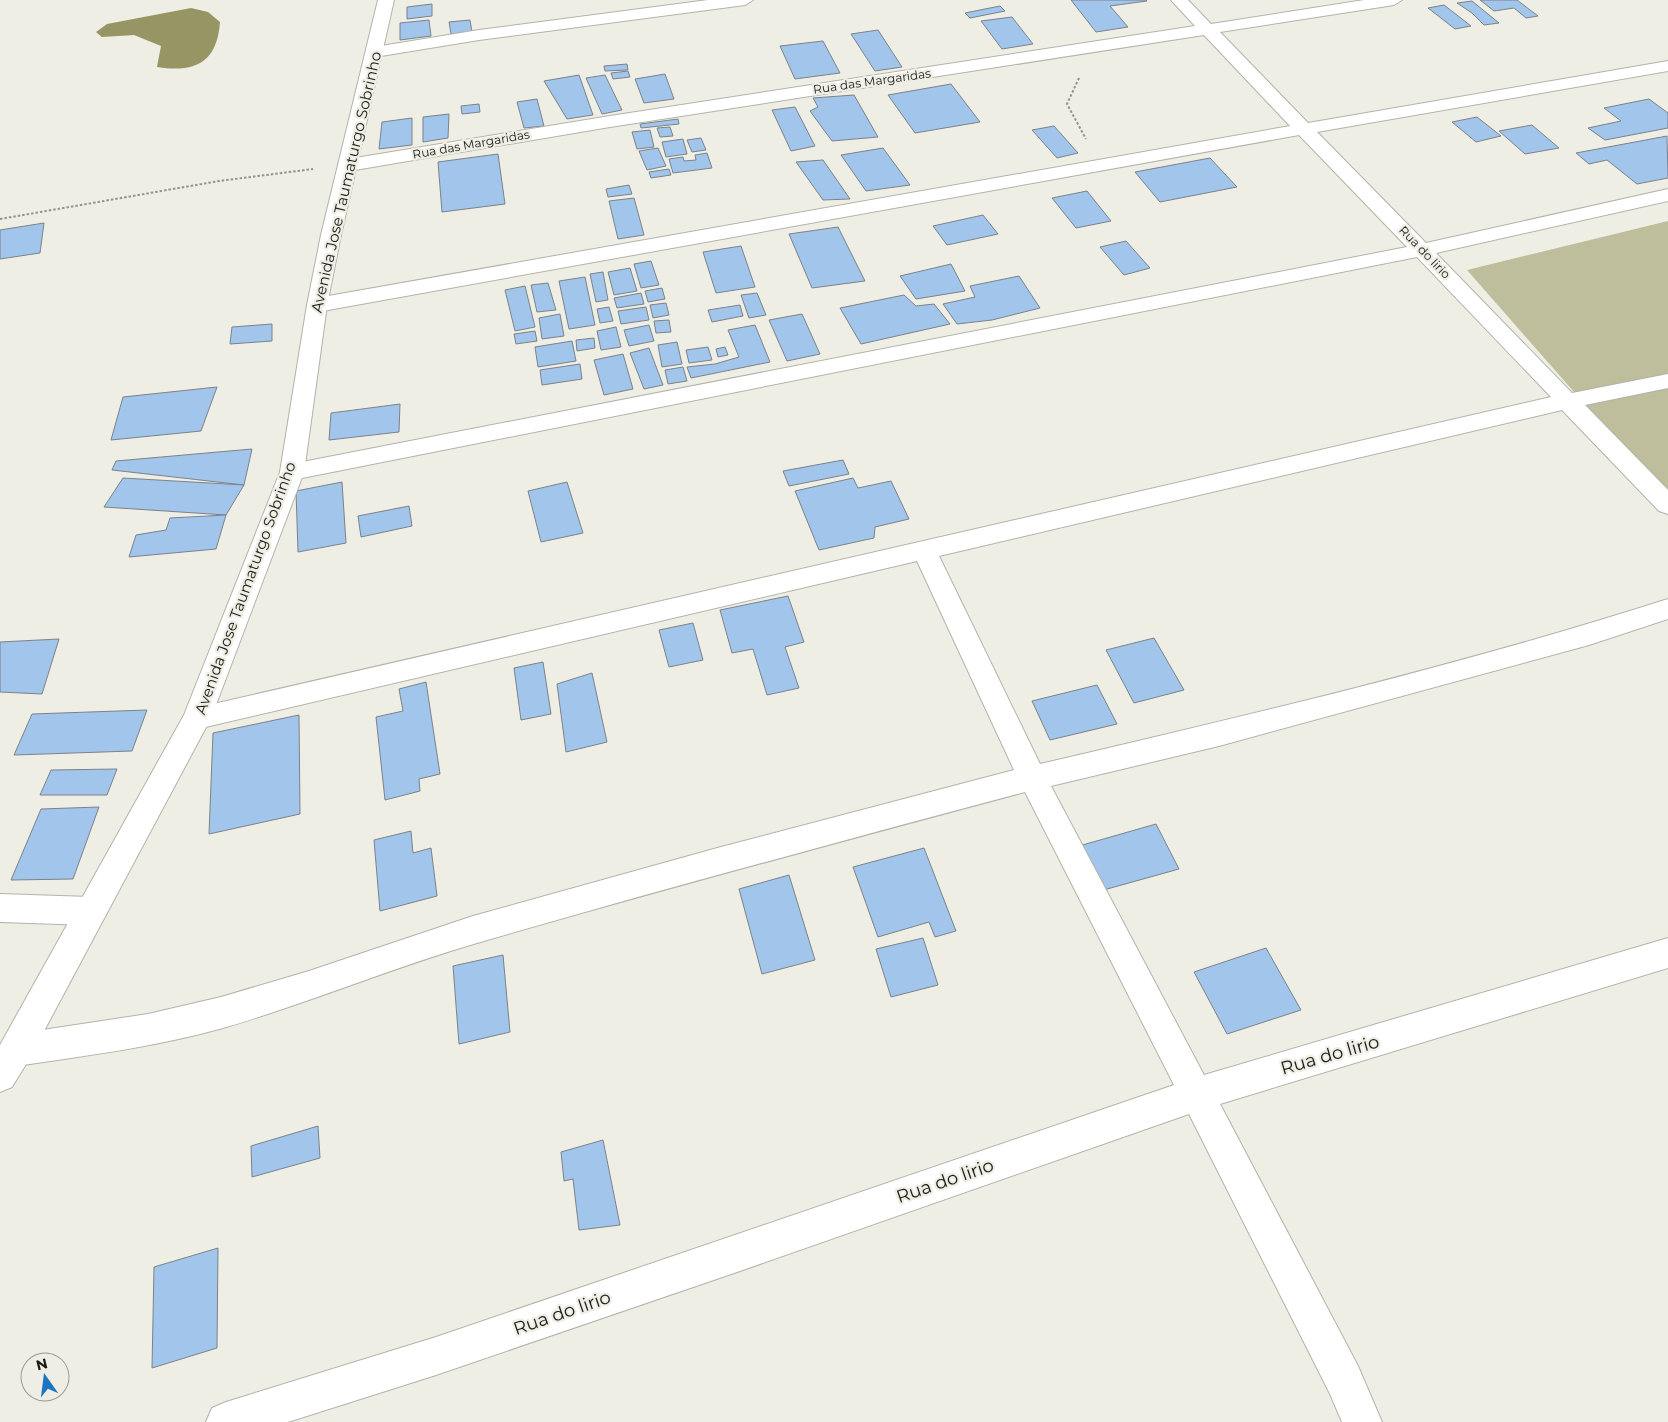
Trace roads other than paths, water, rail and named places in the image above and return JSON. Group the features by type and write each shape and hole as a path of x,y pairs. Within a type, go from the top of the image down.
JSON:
{"street":[{"name":"Avenida Jose Taumaturgo Sobrinho","path":"0,1075 16,1050 90,911 197,718 292,472 317,305 331,235 349,165 386,0"},
{"path":"375,52 479,35 745,0"},
{"name":"Rua do lirio","path":"1179,0 1302,129 1424,250 1668,505"},
{"name":"Rua das Margaridas","path":"349,165 596,123 1394,0"},
{"path":"317,305 1302,129 1668,66"},
{"path":"292,472 1424,250 1668,195"},
{"path":"197,718 1568,401 1668,381"},
{"path":"924,550 1032,778 1344,1380 1362,1422"},
{"path":"16,1050 148,1030 221,1013 309,986 473,930 557,906 1032,778 1238,729 1589,634 1668,609"},
{"path":"0,908 90,911"},
{"name":"Rua do lirio","path":"226,1422 436,1356 1197,1094 1423,1028 1668,953"}]}
